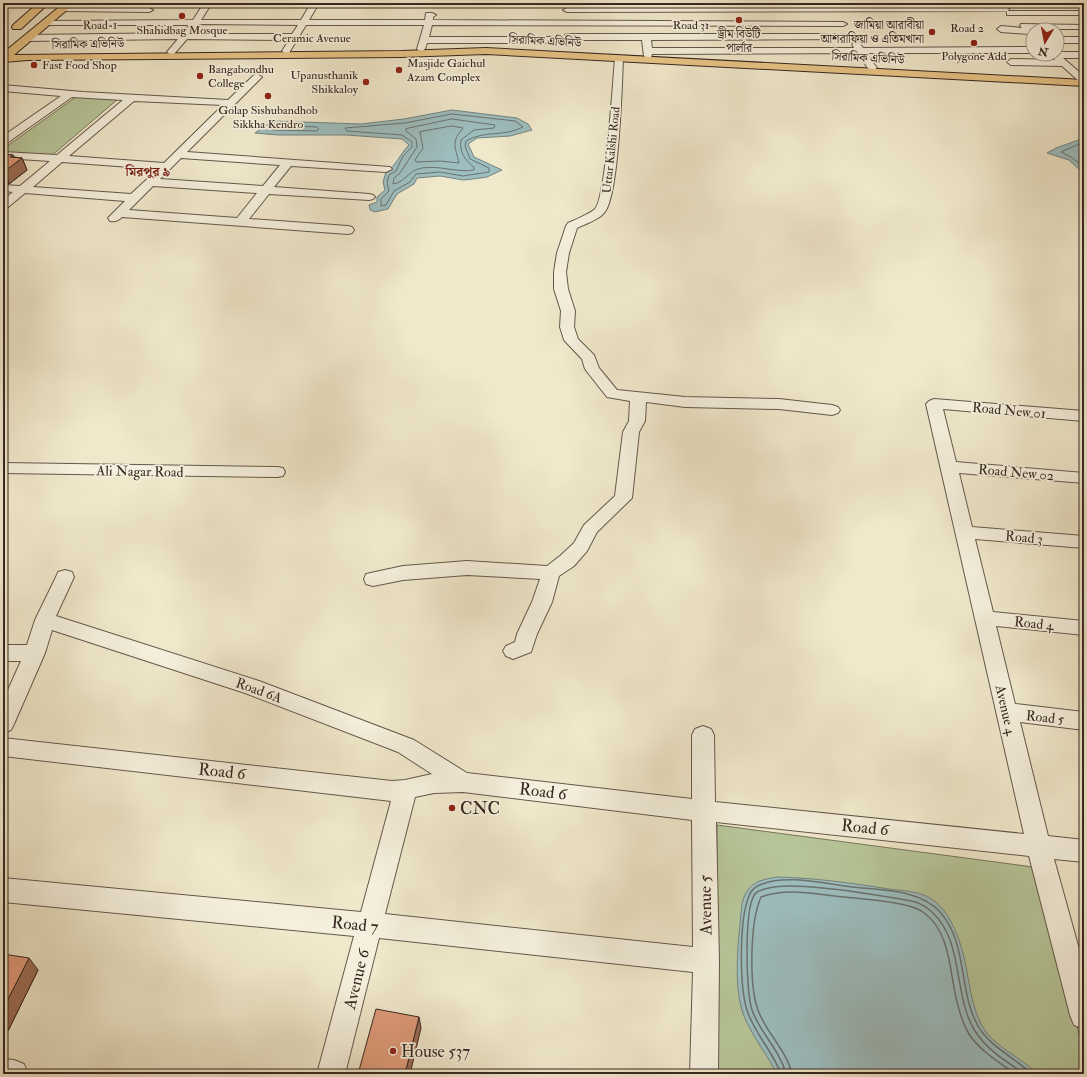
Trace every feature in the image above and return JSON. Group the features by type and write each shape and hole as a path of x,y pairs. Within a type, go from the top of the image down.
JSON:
{"main road":[{"path":"9,34 44,3"},
{"path":"3,59 6,50 50,3"},
{"path":"6,50 63,5"},
{"path":"6,50 27,38 63,5"},
{"name":"Ceramic Avenue","path":"6,50 30,53 286,51 423,40 489,40 568,52 615,56"},
{"name":"সিরামিক এভিনিউ","path":"3,59 36,57 401,54 486,51 1082,77"},
{"name":"সিরামিক এভিনিউ","path":"615,56 648,54 742,57 1082,77"}],"street":[{"path":"63,5 155,10"},
{"path":"646,6 649,24"},
{"path":"429,15 423,40 489,40 646,6 725,7 836,14 969,18"},
{"path":"725,7 729,24 742,57 860,51 1025,50"},
{"path":"171,52 196,22 204,8"},
{"path":"286,51 304,22 310,8"},
{"path":"44,23 304,22 429,15 567,23 729,24 836,14 1007,11 1084,13"},
{"path":"1000,18 1007,11"},
{"path":"1007,11 1025,27"},
{"path":"836,14 855,38 860,51 871,64"},
{"path":"567,23 568,52"},
{"name":"Road 31","path":"567,23 646,37 855,38"},
{"path":"1065,27 1084,26"},
{"path":"1001,29 1025,30"},
{"name":"Road-1","path":"27,38 184,36 294,37"},
{"path":"646,37 648,54"},
{"path":"1065,40 1084,40"},
{"path":"1065,55 1084,55"},
{"name":"Uttar Kalshi Road","path":"615,56 610,174 605,200 600,211 572,226 563,254 560,272 561,289 568,311 567,327 571,340 589,358 592,369 612,394 685,402 779,404 832,410"},
{"path":"1001,62 1064,63 1082,77"},
{"path":"257,77 115,217 240,222 348,230"},
{"path":"3,88 70,94 231,103"},
{"path":"3,141 70,94"},
{"path":"3,206 133,97"},
{"path":"3,156 167,166"},
{"path":"178,156 386,169"},
{"path":"240,222 288,162"},
{"path":"150,182 369,197"},
{"path":"3,188 134,198"},
{"path":"513,651 524,647 527,634 542,602 551,573 567,561 581,547 590,529 623,498 632,432 637,421 638,398"},
{"name":"Road New 01","path":"934,404 1084,416"},
{"name":"Avenue 4","path":"934,404 1038,845 1083,1010"},
{"name":"Road New 02","path":"948,467 1084,478"},
{"name":"Ali Nagar Road","path":"3,468 277,472"},
{"name":"Road 3","path":"964,532 1084,542"},
{"path":"373,579 403,573 467,568 551,573"},
{"path":"3,724 34,653 45,620 65,577"},
{"name":"Road 4","path":"984,618 1084,628"},
{"name":"Road 6A","path":"45,620 252,687 406,746 463,782"},
{"path":"3,654 34,653"},
{"name":"Road 5","path":"1007,712 1084,721"},
{"name":"Avenue 5","path":"703,735 706,961 704,1074"},
{"name":"Road 6","path":"3,747 376,789 405,790 434,783 463,782 704,811 1084,851"},
{"name":"Avenue 6","path":"331,1074 405,790"},
{"name":"Road 7","path":"3,890 706,961"},
{"path":"3,1073 14,1074"}],"green space":[{"path":"76,97 118,99 50,157 3,153 3,149"},
{"path":"717,825 1033,867 1084,1052 1084,1074 716,1074"}],"water":[{"path":"452,110 517,118 528,124 532,130 510,136 477,138 468,144 474,157 502,170 487,177 463,180 440,176 417,178 414,184 397,194 388,209 375,212 370,210 369,205 377,202 377,197 385,190 383,182 386,172 393,167 409,145 402,139 346,135 278,135 255,133 273,121 361,124 404,119"},
{"path":"1084,138 1084,172 1069,160 1047,153 1056,148"},
{"path":"778,877 834,881 910,892 920,894 935,901 948,916 957,934 965,961 973,1004 981,1024 992,1039 1037,1074 777,1074 753,1035 741,1008 737,979 737,963 742,903 744,896 751,887 759,881"}],"building":[{"path":"3,154 13,155 10,157 22,158 3,171"},
{"path":"3,954 29,958 3,1009"},
{"name":"House 537","path":"376,1009 419,1017 405,1074 358,1074"}],"place":[{"name":"Shahidbag Mosque","path":"182,16"},
{"name":"ড্রীম বিউটি পার্লার","path":"739,20"},
{"name":"জামিয়া আরাবীয়া আশরাফিয়া ও এতিমখানা","path":"932,32"},
{"name":"Polygone Add","path":"974,43"},
{"name":"Fast Food Shop","path":"34,65"},
{"name":"Masjide Gaichul Azam Complex","path":"399,70"},
{"name":"Bangabondhu College","path":"200,76"},
{"name":"Upanusthanik Shikkaloy","path":"366,82"},
{"name":"Golap Sishubandhob Sikkha Kendro","path":"268,96"},
{"name":"CNC","path":"452,808"},
{"name":"House 537","path":"393,1051"}],"district":[{"name":"মিরপুর ৯","path":"148,171"}]}
